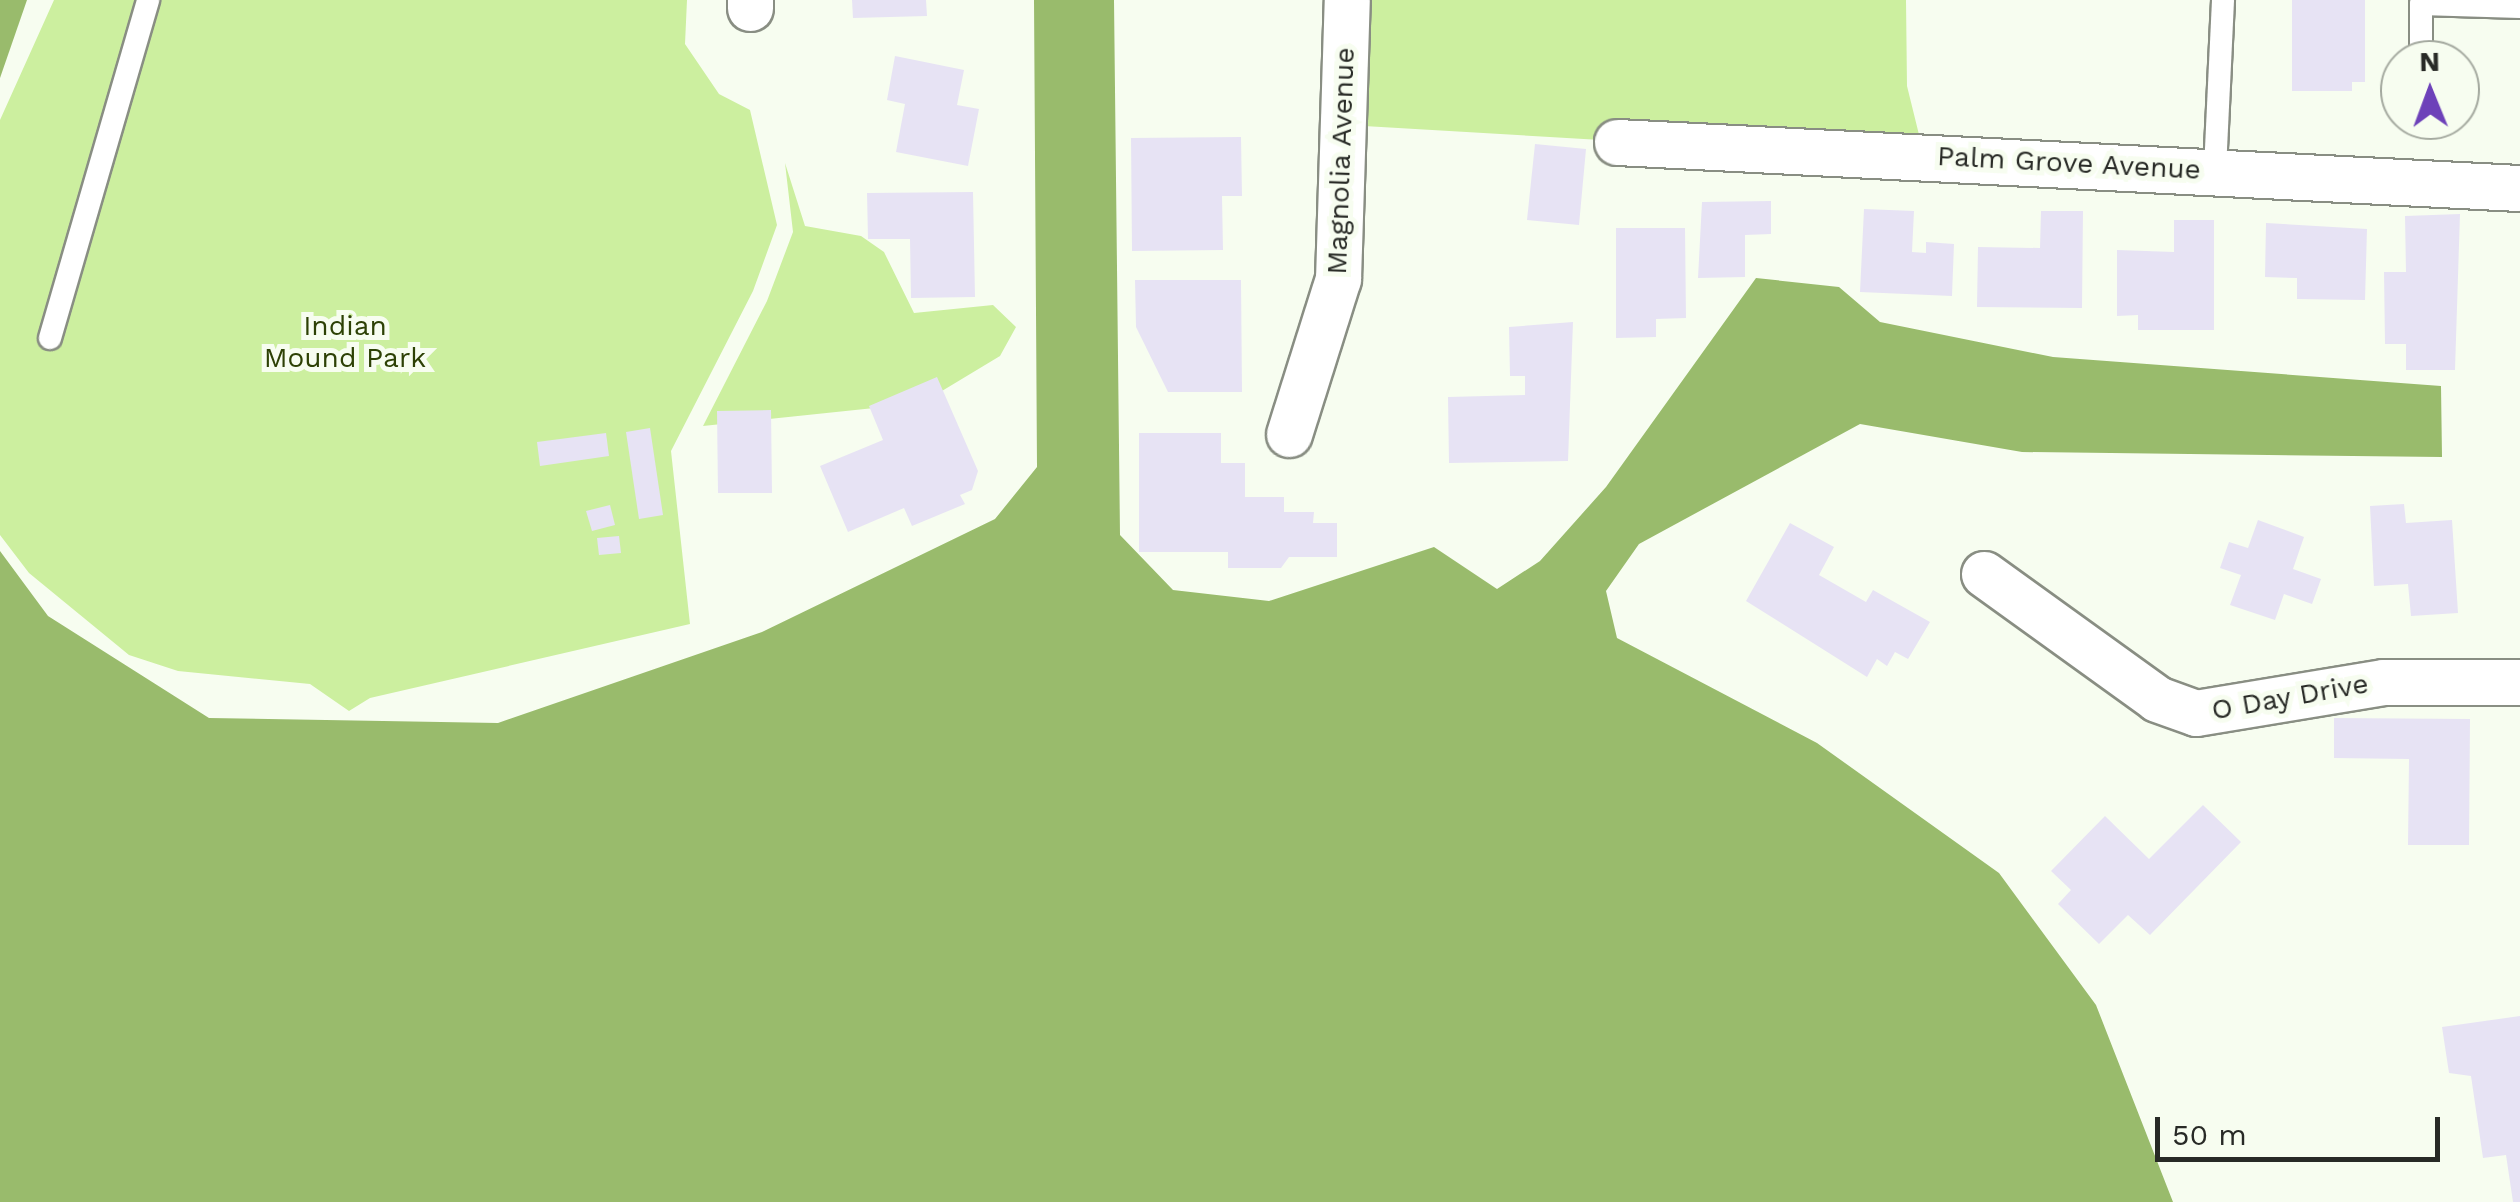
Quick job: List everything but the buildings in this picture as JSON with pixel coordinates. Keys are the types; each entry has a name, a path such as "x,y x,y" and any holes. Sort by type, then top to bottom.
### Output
{"street":[{"name":"Magnolia Avenue","path":"1289,434 1338,279 1347,0"},
{"name":"Palm Grove Avenue","path":"1617,142 2520,188"},
{"name":"O Day Drive","path":"1984,574 2157,699 2196,713 2383,682 2520,682"}],"lane":[{"path":"50,338 148,0"},
{"path":"2216,170 2223,0"},
{"path":"2421,40 2421,4 2520,7"}],"green space":[{"name":"Indian Mound Park","path":"54,0 687,0 685,44 719,94 750,110 777,225 753,291 671,451 690,624 370,698 349,711 310,684 178,671 129,655 29,573 0,535 0,120"},
{"path":"1367,0 1906,0 1907,86 1925,159 1364,126"},
{"path":"785,163 805,226 861,236 884,252 914,313 993,305 1016,327 1000,356 922,403 703,426 767,301 793,232"}],"shaded area":[{"path":"0,0 27,0 0,78"},
{"path":"1034,0 1114,0 1120,535 1173,590 1269,601 1434,547 1497,589 1540,561 1606,487 1756,278 1839,287 1880,322 2053,357 2441,386 2442,457 2022,452 1860,424 1639,544 1606,591 1617,638 1817,743 1999,873 2096,1005 2173,1202 0,1202 0,551 48,616 209,718 498,723 762,632 995,519 1037,467"}]}
